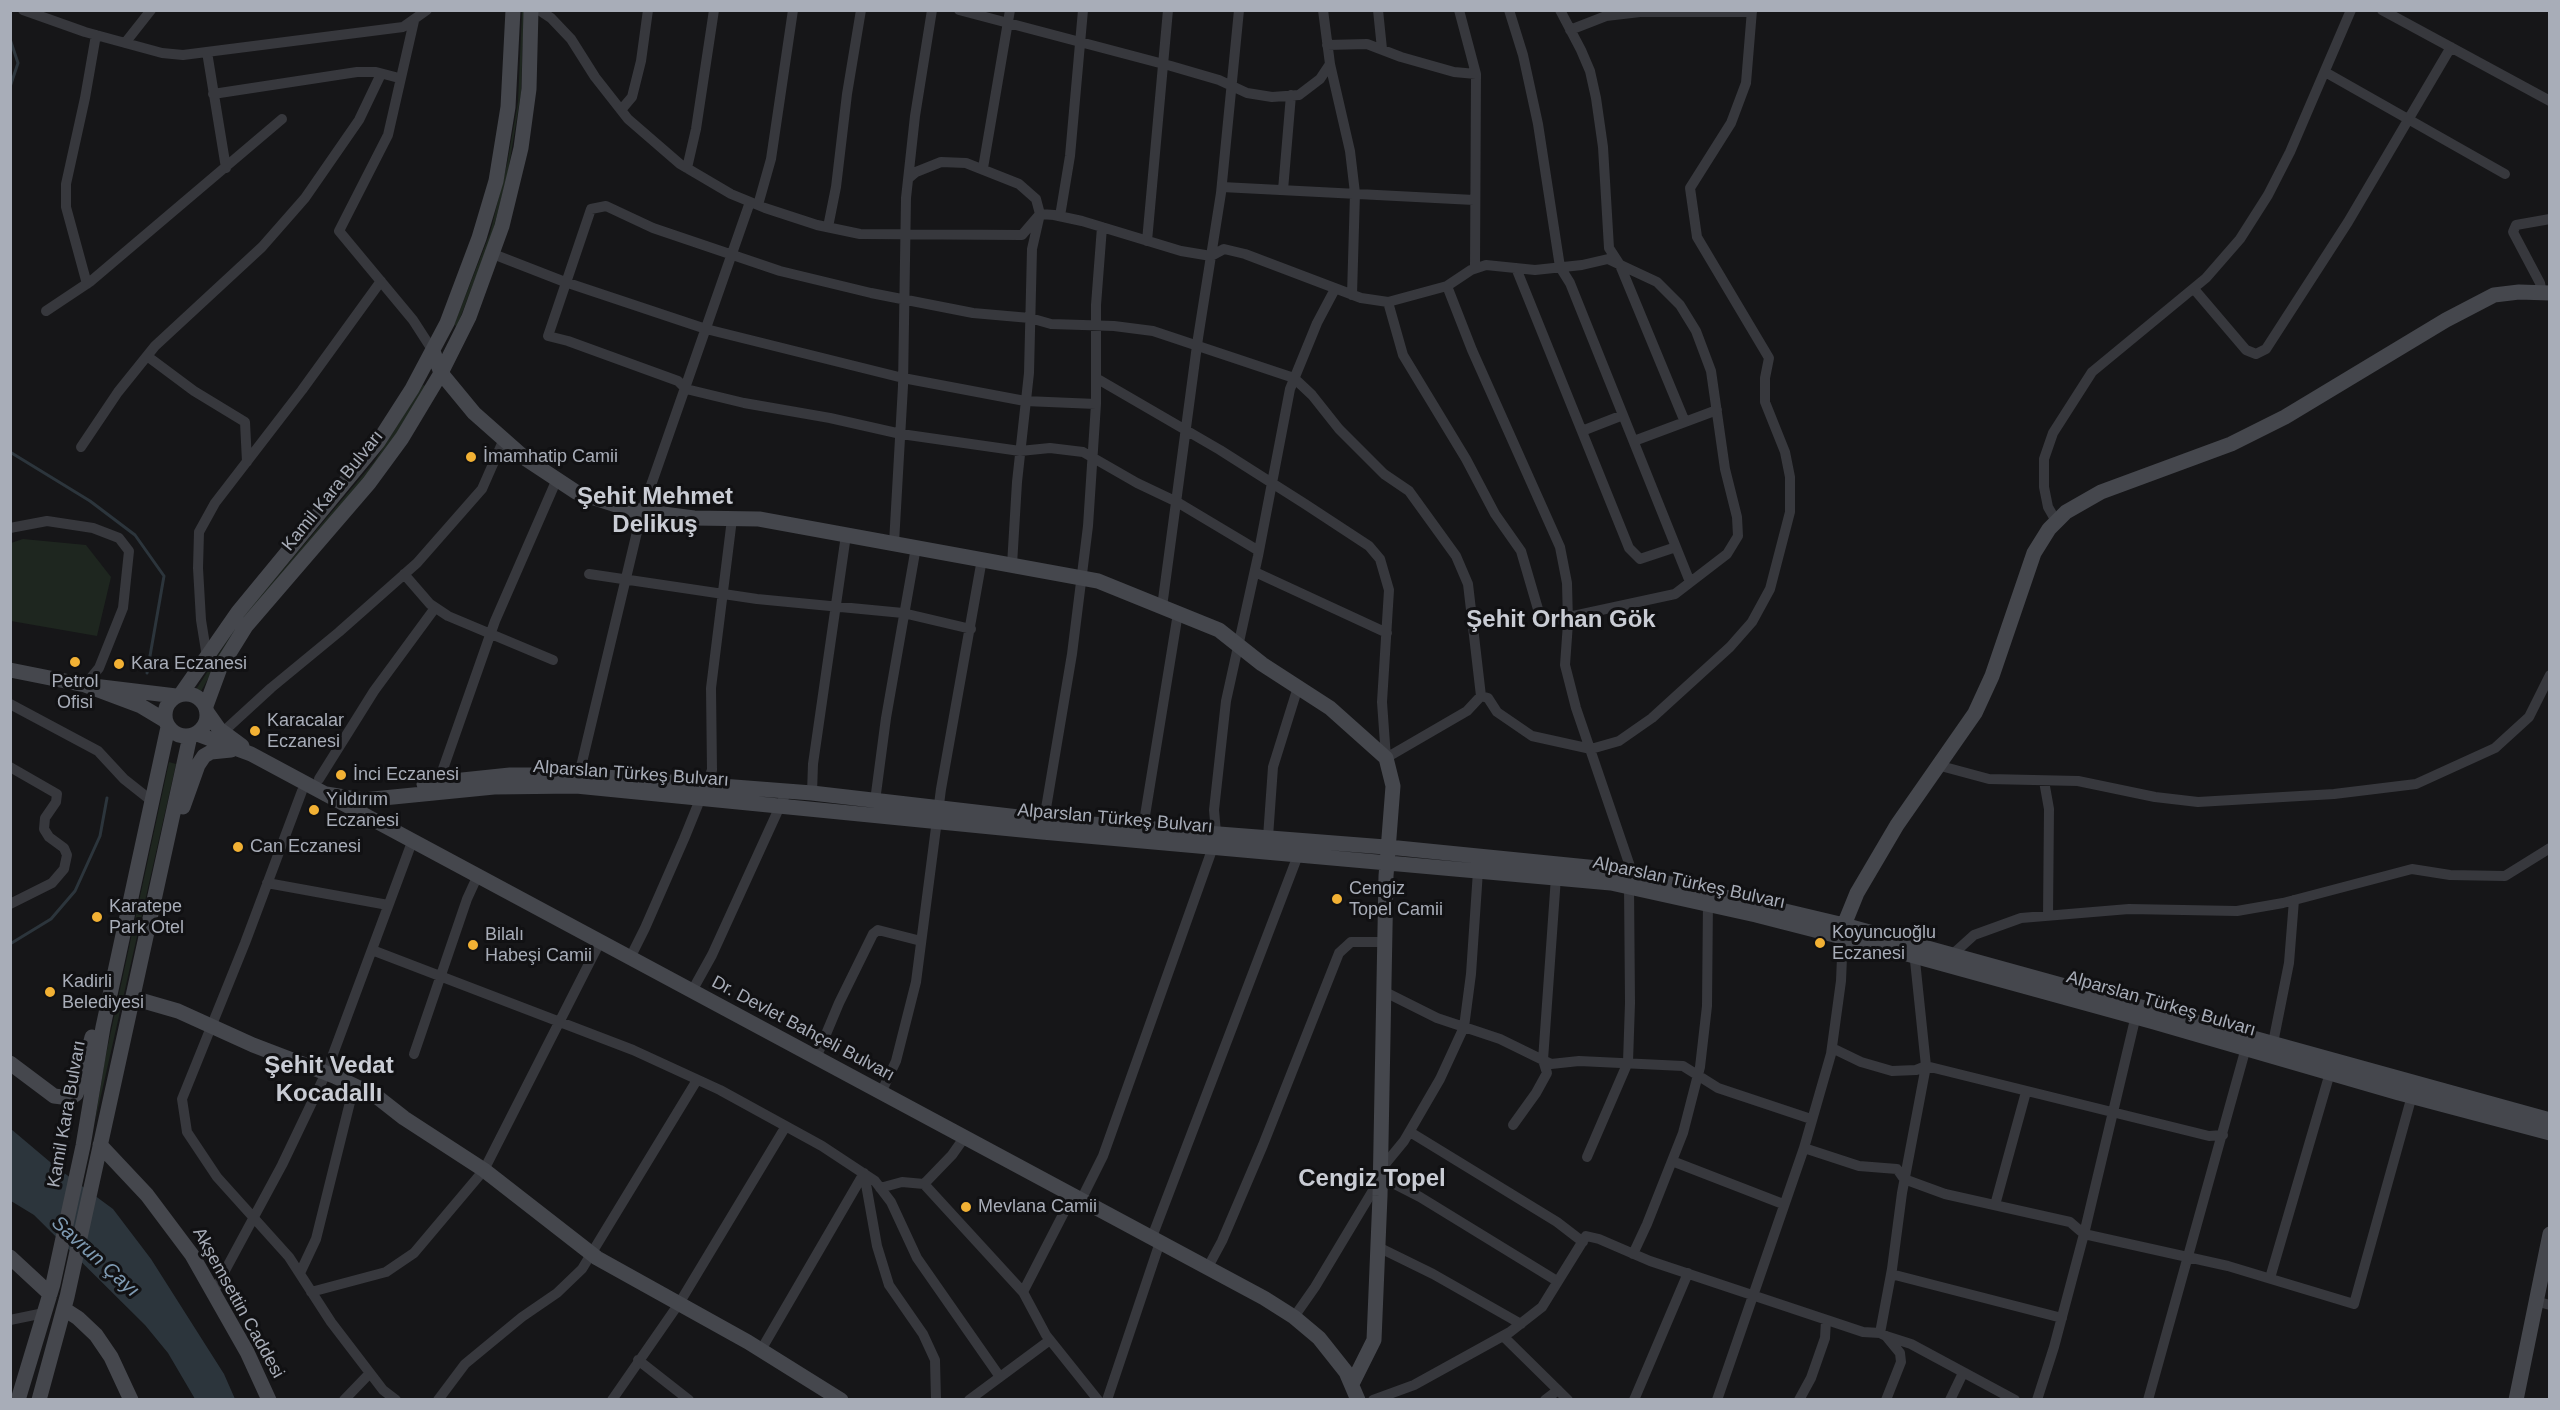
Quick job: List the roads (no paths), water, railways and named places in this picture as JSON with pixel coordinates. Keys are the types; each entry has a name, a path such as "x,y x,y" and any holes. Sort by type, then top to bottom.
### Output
{"main road":[{"name":"Kamil Kara Bulvarı","path":"178,695 252,594 365,460 400,409 433,351 456,302 496,181 508,107 513,10"},
{"name":"Kamil Kara Bulvarı","path":"206,709 220,668 236,641 268,600 369,483 402,438 441,373 469,317 493,254 510,193 523,131 530,68 531,10"},
{"path":"1843,931 1869,873 1897,825 1979,704 1992,676 2034,554 2056,520 2087,498 2231,444 2286,417 2446,320 2493,295 2519,292 2546,293"},
{"path":"433,351 441,373 474,412 526,459 576,492 642,511 694,518 759,519 1098,581 1219,630 1262,664 1330,708 1386,758 1393,786 1387,855 1384,942 1381,1173 1374,1340 1352,1384"},
{"path":"10,670 85,685 197,696 223,732 244,752"},
{"path":"85,685 141,706 167,724 176,734 193,735 206,724 206,709"},
{"path":"167,724 167,707 178,695"},
{"name":"Kamil Kara Bulvarı","path":"18,1400 52,1289 83,1146 103,1027 153,802 167,724"},
{"name":"Kamil Kara Bulvarı","path":"39,1400 65,1303 193,735"},
{"name":"Dr. Devlet Bahçeli Bulvarı","path":"193,735 244,752 326,794 411,842 478,875 1208,1267 1294,1317 1319,1338 1337,1358 1358,1400"},
{"path":"160,876 201,760 211,752 244,752"},
{"name":"Alparslan Türkeş Bulvarı","path":"326,794 437,787 510,775 703,791 1043,826 1387,855 1608,869 1631,880"},
{"name":"Alparslan Türkeş Bulvarı","path":"783,799 812,794 875,801 939,815"},
{"name":"Alparslan Türkeş Bulvarı","path":"1214,840 1268,837 1301,847"},
{"name":"Alparslan Türkeş Bulvarı","path":"1387,855 1478,871 1631,880 1708,898 1843,931 2137,1011 2414,1089 2550,1133"},
{"path":"10,1063 54,1096 70,1098 76,1094 109,966 115,953 121,948"},
{"name":"Alparslan Türkeş Bulvarı","path":"1914,950 1953,954 2137,1011"},
{"path":"133,998 178,1011 376,1096 404,1118 484,1170 591,1252 680,1302 841,1400"},
{"name":"Alparslan Türkeş Bulvarı","path":"2248,1042 2273,1043 2332,1066"},
{"name":"Alparslan Türkeş Bulvarı","path":"2414,1089 2550,1120"},
{"name":"Akşemsettin Caddesi","path":"99,1150 165,1216 192,1255 269,1400"},
{"path":"2516,1400 2542,1303 2550,1234"},
{"path":"10,1257 52,1289"},
{"path":"65,1303 96,1335 111,1357 131,1400"}],"street":[{"path":"23,10 96,35 162,53 183,55 403,27 427,10"},
{"path":"125,43 151,10"},
{"path":"538,10 551,18 571,39 595,76 628,119 687,168 731,194 828,227 860,234 1022,235 1040,214"},
{"path":"621,111 632,97 641,61 648,10"},
{"path":"687,168 696,129 714,10"},
{"path":"578,780 642,511 731,254 771,159 794,10"},
{"path":"828,227 836,187 847,94 861,10"},
{"path":"894,543 901,434 909,178 915,116 932,10"},
{"path":"959,10 1163,64 1247,93 1272,97 1299,95 1320,79 1330,64"},
{"path":"983,168 1010,10"},
{"path":"1060,216 1070,156 1083,10"},
{"path":"1147,241 1168,10"},
{"path":"1162,607 1197,347 1222,187 1239,10"},
{"path":"1323,10 1330,64 1350,151 1355,193 1352,295"},
{"path":"1378,10 1382,50"},
{"path":"1459,10 1476,74 1475,268"},
{"path":"1509,10 1523,55 1538,124 1560,267 1570,283 1690,582"},
{"path":"1560,10 1590,71 1596,98 1603,147 1609,248 1620,265 1685,422"},
{"path":"2056,520 2048,507 2044,487 2044,459 2053,433 2092,372 2194,289 2229,253 2268,195 2290,152 2351,10"},
{"path":"2382,10 2550,100"},
{"path":"1481,696 1488,698 1497,712 1532,736 1591,749 1619,741 1652,718 1730,647 1752,622 1770,589 1790,512 1790,477 1785,452 1766,402 1765,378 1769,358 1697,237 1690,188 1731,123 1746,83 1752,11 1640,12 1606,16 1570,30"},
{"path":"414,21 399,78 398,94 388,135 339,231 412,320 433,351"},
{"path":"87,284 66,207 66,184 86,98 96,35"},
{"path":"1327,45 1367,44 1454,72 1476,74"},
{"path":"2194,289 2246,350 2252,354 2263,351 2348,222 2451,47"},
{"path":"207,52 226,168"},
{"path":"213,94 357,72 399,78"},
{"path":"2325,72 2505,174"},
{"path":"81,447 118,392 147,356 262,247 305,198 359,120 381,74"},
{"path":"1283,190 1291,95"},
{"path":"46,311 87,284 282,119"},
{"path":"909,178 916,172 941,162 966,163 1019,184 1036,199 1040,214 1032,249 1029,373 1020,451 1012,565"},
{"path":"1222,187 1474,200"},
{"path":"1096,378 1187,431 1369,546 1380,559 1389,590 1382,702 1386,758 1467,711 1481,696 1468,584 1456,556 1409,491 1384,474 1339,429 1312,395 1294,378 1153,331 1096,325 1051,324 1030,318 973,313 780,271 653,228 606,206 591,209 548,336 568,341 678,381 686,389 744,403 901,434 1020,451 1050,448 1083,452 1177,502 1259,551"},
{"path":"1040,214 1060,216 1102,227 1181,251 1211,256 1224,249 1245,254 1352,295 1388,302 1447,286 1475,268 1486,265 1535,270 1608,260 1657,282 1680,305 1696,331 1711,371 1718,432 1737,517 1738,536 1727,554 1675,594 1550,621 1540,616 1521,551 1495,514 1466,459 1403,355 1388,302"},
{"path":"2546,293 2513,232 2516,225 2550,219"},
{"path":"1043,826 1082,578 1096,404 1096,325 1102,227"},
{"path":"493,254 565,282 706,329 903,378 1025,400 1096,404"},
{"path":"1516,268 1629,548 1640,560 1676,546"},
{"path":"207,657 201,620 198,568 199,532 215,503 381,281"},
{"path":"1447,286 1472,350 1560,547 1568,583 1565,665 1576,708 1631,880 1628,1062 1587,1157"},
{"path":"1023,1292 1103,1156 1214,840 1214,810 1226,701 1255,572 1290,389 1317,323 1335,289"},
{"path":"147,356 194,391 245,422 247,462"},
{"path":"1634,441 1717,410"},
{"path":"1582,431 1623,415"},
{"path":"223,732 404,574 482,489 504,440"},
{"path":"437,787 490,635 557,479"},
{"path":"630,958 712,770 711,688 732,519"},
{"path":"10,528 47,521 93,528 120,538 129,551 123,608 99,669 85,685"},
{"path":"812,794 813,764 846,535"},
{"path":"875,801 903,613 916,547"},
{"path":"881,1093 896,1061 916,982 939,815 982,559"},
{"path":"1255,572 1387,633"},
{"path":"404,574 435,608 447,616 553,660"},
{"path":"589,574 757,599 903,613 971,629"},
{"path":"319,779 374,691 435,608"},
{"path":"1142,834 1178,613"},
{"path":"1937,765 1989,779 2078,781 2155,797 2198,802 2334,794 2416,784 2495,748 2529,717 2550,675"},
{"path":"1268,837 1273,767 1298,687"},
{"path":"10,704 98,751 124,779 153,802"},
{"path":"10,767 57,794 56,802 45,818 44,829 49,837 64,848 67,855 64,869 52,883 10,904"},
{"path":"2044,781 2049,820 2048,916"},
{"path":"302,791 182,1099 187,1132 217,1177 290,1257 331,1322 383,1390 396,1400"},
{"path":"692,991 712,955 783,799"},
{"path":"213,1291 255,1216 326,1073 411,842"},
{"path":"1107,1400 1156,1239 1301,847"},
{"path":"1953,954 1974,935 2021,918 2129,909 2237,911 2294,900 2412,869 2450,875 2505,876 2550,848"},
{"path":"1294,1317 1315,1287 1381,1173 1410,1132 1440,1079 1464,1027 1471,974 1478,871"},
{"path":"414,1054 467,899 478,875"},
{"path":"1513,1125 1547,1073 1543,1060 1556,877"},
{"path":"267,883 388,905"},
{"path":"1633,1254 1683,1133 1698,1075 1707,1006 1708,898"},
{"path":"2273,1043 2289,963 2294,900"},
{"path":"816,1058 839,1003 873,934 878,930 921,941"},
{"path":"1717,1400 1804,1148 1832,1048 1841,981 1843,931"},
{"path":"311,1292 386,1272 414,1253 484,1170 600,942"},
{"path":"1208,1267 1222,1241 1271,1125 1339,953 1351,942 1384,942"},
{"path":"372,950 633,1050 786,1126 864,1173 875,1181 891,1202 917,1258 1000,1377"},
{"path":"1886,1400 1901,1362 1900,1353 1883,1334 1904,1179 1926,1066 1914,950"},
{"path":"1383,991 1437,1018 1500,1040 1551,1064 1579,1061 1683,1066 1718,1088 1811,1119"},
{"path":"2037,1400 2062,1318 2084,1233 2137,1011"},
{"path":"2148,1400 2248,1042"},
{"path":"1832,1048 1861,1062 1892,1071 1916,1070 1926,1066 2209,1137 2223,1134"},
{"path":"2270,1278 2332,1066"},
{"path":"438,1400 465,1364 557,1293 582,1269 697,1080"},
{"path":"300,1273 315,1239 354,1086"},
{"path":"1804,1148 1859,1166 1897,1169 1904,1179 1945,1194 2070,1222 2084,1233 2270,1278 2354,1304 2414,1089"},
{"path":"1995,1205 2026,1092"},
{"path":"612,1400 680,1302 786,1126"},
{"path":"1410,1132 1557,1222 1583,1242"},
{"path":"924,1184 952,1155 964,1138"},
{"path":"1672,1161 1783,1204"},
{"path":"761,1350 864,1173"},
{"path":"864,1173 877,1246 889,1285 923,1334 935,1360 936,1400"},
{"path":"1381,1173 1557,1281"},
{"path":"880,1188 902,1182 924,1184"},
{"path":"924,1184 1023,1292 1050,1340 1098,1400"},
{"path":"1373,1400 1414,1384 1521,1324 1542,1307 1587,1236 1826,1320 1863,1332 1883,1334 1911,1344 2015,1400"},
{"path":"1378,1247 1433,1274 1521,1324"},
{"path":"1634,1400 1688,1273"},
{"path":"1891,1274 2062,1318"},
{"path":"10,1320 44,1313"},
{"path":"1799,1400 1811,1378 1825,1338 1826,1320"},
{"path":"1503,1336 1568,1400"},
{"path":"969,1400 1050,1340"},
{"path":"638,1360 689,1400"},
{"path":"344,1400 370,1373"},
{"path":"1950,1400 1963,1373"},
{"path":"1545,1400 1558,1390"}],"water":[{"name":"Savrun Çayı","path":"11,1129 56,1167 113,1209 151,1259 224,1374 235,1399 195,1399 168,1353 145,1325 34,1215 11,1201"}],"waterway":[{"path":"10,39 18,63 10,87"},
{"path":"10,452 90,501 135,535 164,576 147,673"},
{"path":"10,944 51,919 75,891 100,836 107,798"}],"place":[{"name":"İmamhatip Camii","path":"471,457"},
{"name":"Petrol Ofisi","path":"75,662"},
{"name":"Kara Eczanesi","path":"119,664"},
{"name":"Karacalar Eczanesi","path":"255,731"},
{"name":"İnci Eczanesi","path":"341,775"},
{"name":"Yıldırım Eczanesi","path":"314,810"},
{"name":"Can Eczanesi","path":"238,847"},
{"name":"Cengiz Topel Camii","path":"1337,899"},
{"name":"Karatepe Park Otel","path":"97,917"},
{"name":"Koyuncuoğlu Eczanesi","path":"1820,943"},
{"name":"Bilalı Habeşi Camii","path":"473,945"},
{"name":"Kadirli Belediyesi","path":"50,992"},
{"name":"Mevlana Camii","path":"966,1207"}],"district":[{"name":"Şehit Mehmet Delikuş","path":"655,511"},
{"name":"Şehit Orhan Gök","path":"1561,620"},
{"name":"Şehit Vedat Kocadallı","path":"329,1080"},
{"name":"Cengiz Topel","path":"1372,1179"}]}
